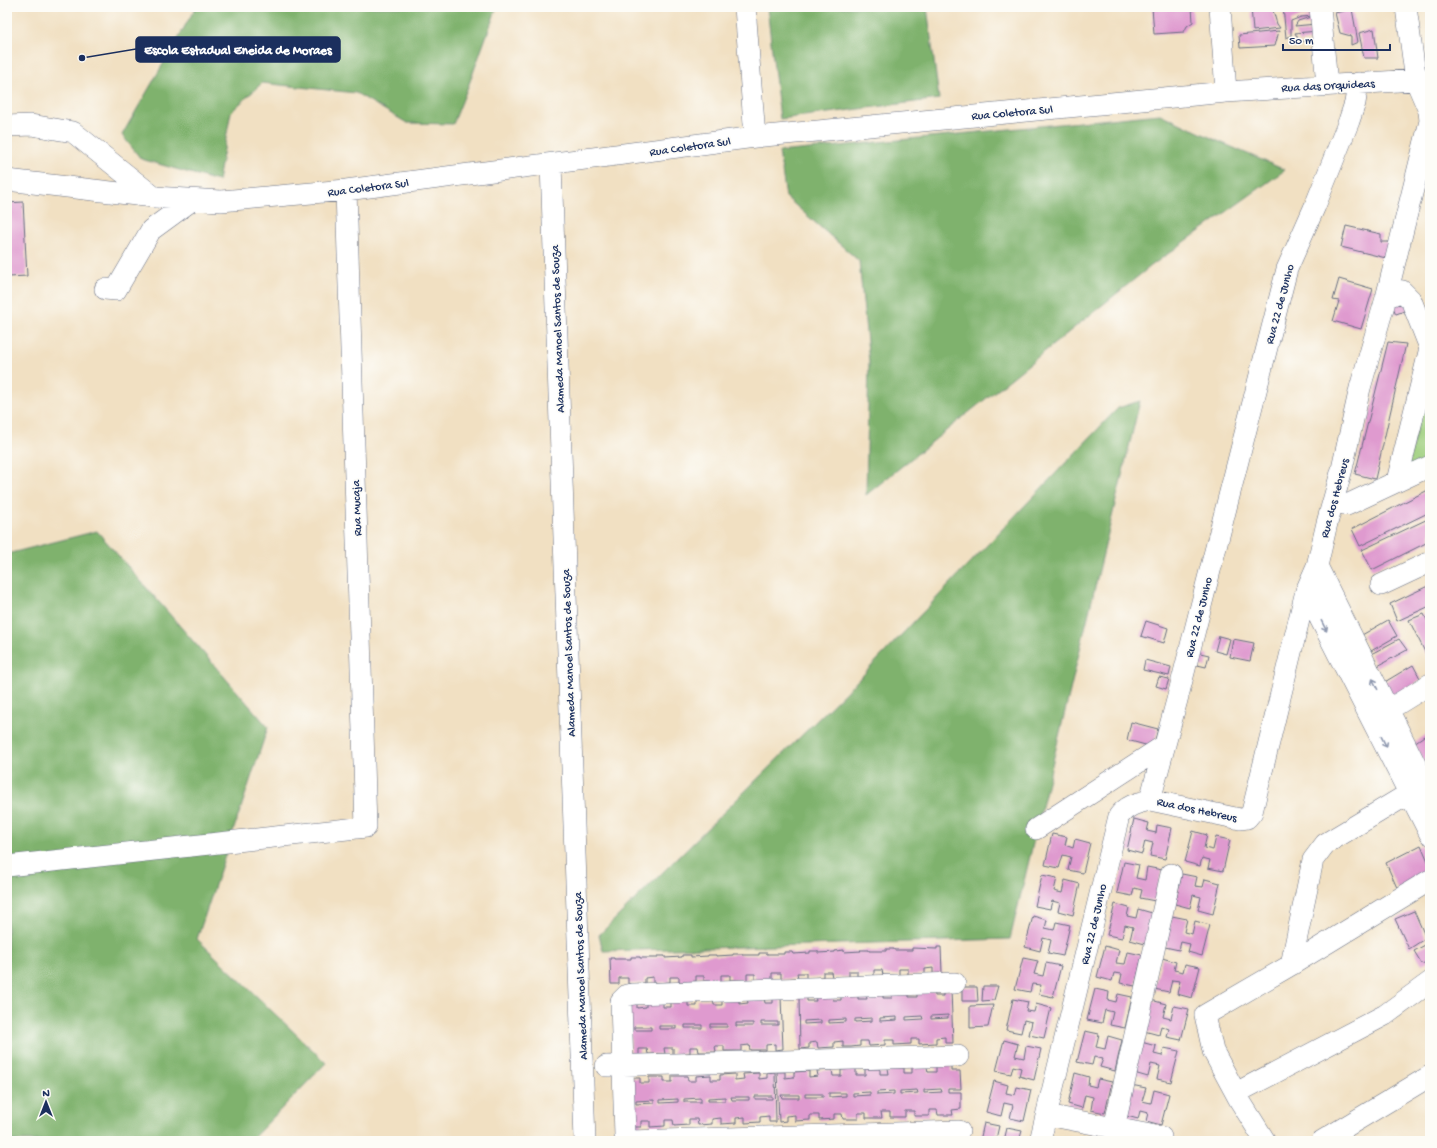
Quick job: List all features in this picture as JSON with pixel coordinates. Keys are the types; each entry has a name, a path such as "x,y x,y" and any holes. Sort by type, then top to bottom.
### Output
{"street":[{"path":"745,7 755,137"},
{"path":"1220,7 1226,92"},
{"path":"1320,7 1327,84"},
{"name":"Rua dos Hebreus","path":"1150,800 1240,819 1247,818 1252,812 1306,591 1316,566 1342,469 1360,388 1386,298 1430,121 1423,80 1406,7"},
{"name":"Rua das Orquideas","path":"1226,92 1327,84 1423,80"},
{"name":"Rua 22 de Junho","path":"1040,1141 1119,816 1124,810 1135,803 1150,800 1287,269 1315,206 1346,128 1355,103 1358,83"},
{"name":"Rua Coletora Sul","path":"7,180 154,197 221,202 346,190 755,137 1226,92"},
{"path":"7,126 31,125 72,132 154,197"},
{"name":"Alameda Manoel Santos de Souza","path":"551,164 585,1141"},
{"name":"Rua Mucaja","path":"7,866 366,827 346,190"},
{"path":"105,289 116,290 151,230 192,200"},
{"path":"1386,298 1402,291 1411,300 1430,348 1397,481"},
{"path":"1346,505 1430,466"},
{"path":"1381,586 1430,562"},
{"path":"1316,566 1388,710 1424,787 1430,834"},
{"path":"1306,591 1424,787"},
{"path":"1388,710 1430,684"},
{"path":"1036,829 1165,745"},
{"path":"1291,965 1313,860 1325,844 1424,787"},
{"path":"1114,1128 1172,874"},
{"path":"1265,1141 1213,1051 1204,1015 1291,965 1430,880"},
{"path":"1236,1093 1385,1015 1430,982"},
{"path":"955,983 627,995 621,1001 615,1066 625,1136 630,1140 959,1131"},
{"path":"615,1066 958,1056"},
{"path":"1322,1141 1430,1076"},
{"path":"1047,1115 1161,1137"}],"green space":[{"path":"196,7 497,7 453,124 407,123 356,93 262,83 231,112 218,181 141,159 122,135"},
{"path":"767,7 927,7 939,99 780,119"},
{"path":"1160,114 1285,170 1151,266 866,495 869,362 859,261 786,197 779,152"},
{"path":"1430,375 1430,460 1406,472"},
{"path":"1140,401 1010,939 603,951 599,935 864,674 1118,408"},
{"path":"97,531 268,727 197,939 326,1063 250,1141 7,1141 7,554"}],"building":[{"path":"1152,7 1192,7 1193,22 1187,26 1184,32 1154,34"},
{"path":"1251,7 1272,7 1277,24 1280,28 1253,31"},
{"path":"1283,7 1312,7 1316,24 1295,26 1298,21 1314,16 1301,17 1291,21 1291,36 1286,38"},
{"path":"1352,9 1358,42 1351,45 1351,36 1340,33 1335,13"},
{"path":"1374,29 1378,58 1364,58 1359,33"},
{"path":"1279,31 1275,46 1240,48 1239,35"},
{"path":"1318,31 1317,39 1300,42 1295,33"},
{"path":"23,202 27,276 9,277 7,203"},
{"path":"1346,226 1381,234 1381,242 1390,242 1386,258 1341,247"},
{"path":"1339,279 1373,289 1361,329 1333,321 1339,301 1333,300"},
{"path":"1403,299 1410,309 1396,314 1392,305"},
{"path":"1388,342 1406,344 1375,479 1355,474"},
{"path":"1430,489 1430,512 1360,546 1352,529"},
{"path":"1430,518 1430,541 1372,570 1362,550"},
{"path":"1430,585 1430,606 1397,621 1390,604"},
{"path":"1424,614 1430,626 1430,662 1409,620"},
{"path":"1388,620 1397,636 1371,651 1362,635"},
{"path":"1146,621 1168,628 1164,643 1141,636"},
{"path":"1219,636 1230,639 1226,654 1215,651"},
{"path":"1233,639 1254,643 1250,661 1230,657"},
{"path":"1399,639 1407,650 1376,667 1371,654"},
{"path":"1196,652 1209,655 1206,667 1193,664"},
{"path":"1145,660 1171,667 1169,676 1143,670"},
{"path":"1413,665 1421,680 1391,699 1383,683"},
{"path":"1159,677 1169,679 1166,689 1156,686"},
{"path":"1131,722 1158,729 1153,747 1127,740"},
{"path":"1430,732 1430,772 1414,743"},
{"path":"1134,819 1149,823 1147,831 1156,833 1157,825 1172,828 1165,859 1150,856 1153,843 1145,841 1142,854 1127,850"},
{"path":"1193,831 1207,835 1204,848 1213,850 1216,837 1230,840 1223,871 1208,868 1210,860 1202,858 1200,866 1185,862"},
{"path":"1052,834 1067,837 1065,845 1073,848 1075,839 1090,843 1083,873 1068,870 1071,857 1063,855 1059,868 1045,865"},
{"path":"1421,845 1430,866 1430,873 1398,890 1386,863"},
{"path":"1124,862 1139,865 1136,878 1145,880 1147,867 1162,870 1155,901 1140,898 1142,890 1134,888 1132,896 1117,893"},
{"path":"1182,874 1197,877 1195,886 1203,887 1205,879 1220,883 1213,914 1198,910 1201,897 1193,895 1190,908 1175,904"},
{"path":"1042,875 1057,878 1054,891 1062,893 1065,880 1080,884 1073,915 1058,911 1060,903 1052,901 1050,909 1035,906"},
{"path":"1115,904 1129,908 1127,916 1136,918 1138,909 1152,913 1145,944 1130,940 1133,927 1125,925 1122,938 1107,935"},
{"path":"1414,911 1426,938 1409,949 1395,919"},
{"path":"1033,916 1047,920 1045,928 1054,930 1056,922 1070,925 1063,956 1048,953 1051,940 1043,938 1040,951 1025,947"},
{"path":"1172,916 1187,919 1184,932 1192,934 1195,921 1210,925 1202,956 1188,952 1190,944 1181,942 1179,950 1165,947"},
{"path":"1427,944 1430,950 1430,960 1422,964 1414,951"},
{"path":"1105,946 1119,950 1116,963 1125,964 1128,952 1142,955 1135,986 1120,983 1122,974 1114,973 1112,981 1097,977"},
{"path":"937,947 941,947 942,973 933,974 933,968 925,969 925,974 908,975 908,969 899,969 899,975 883,975 882,970 874,970 874,976 857,976 857,971 849,971 849,977 832,977 831,972 823,972 823,977 806,978 806,973 797,973 798,978 781,979 781,973 772,973 772,979 755,980 755,974 747,974 747,980 730,980 730,975 721,975 721,981 704,981 704,976 696,976 696,981 679,982 679,977 670,977 670,982 653,983 653,977 645,978 645,983 628,984 628,978 619,978 619,984 611,984 610,958 631,959 631,957 657,958 657,956 665,956 665,958 682,957 682,955 691,955 691,957 733,954 759,955 759,953 784,954 784,952 792,952 793,954 810,953 810,951 818,951 818,953 844,950 844,952 861,951 860,950 886,951 886,949 937,949"},
{"path":"1023,958 1038,961 1034,974 1043,976 1046,963 1061,966 1053,997 1039,994 1041,985 1032,984 1030,992 1015,989"},
{"path":"1162,958 1176,962 1174,970 1183,972 1185,964 1200,967 1192,998 1177,994 1180,981 1172,980 1169,992 1154,989"},
{"path":"983,986 998,986 994,1000 982,1001"},
{"path":"962,987 977,987 978,1001 962,1001"},
{"path":"1095,989 1109,992 1108,1000 1116,1002 1118,994 1132,997 1125,1028 1110,1025 1113,1012 1105,1010 1102,1023 1087,1020"},
{"path":"943,990 951,990 953,1043 945,1043 945,1037 936,1038 936,1043 919,1044 919,1039 911,1039 911,1044 894,1045 894,1040 885,1040 885,1045 869,1046 868,1041 860,1041 860,1046 843,1047 843,1041 834,1042 834,1047 818,1048 817,1042 809,1043 809,1048 800,1049 799,996 807,996 807,1001 816,1001 815,995 832,995 833,1000 841,1000 841,994 858,994 858,999 867,999 866,994 883,993 883,998 892,998 892,993 909,992 909,997 917,997 917,992 934,991 935,996 943,996","holes":["948,1015 948,1018 931,1019 931,1016","922,1016 923,1019 906,1020 906,1017","897,1017 897,1020 880,1021 880,1018","872,1018 872,1021 855,1022 855,1019","846,1019 846,1022 829,1023 829,1020","821,1020 821,1023 804,1024 804,1021"]},
{"path":"773,997 781,997 783,1049 775,1050 775,1044 766,1045 766,1050 750,1050 749,1045 741,1046 741,1051 724,1051 724,1046 715,1046 716,1052 699,1052 698,1047 690,1047 690,1053 673,1054 673,1048 664,1048 665,1054 648,1054 647,1049 639,1049 639,1055 631,1055 629,1003 637,1002 637,1008 646,1007 646,1002 663,1001 663,1007 671,1007 671,1001 688,1000 688,1006 697,1006 697,1000 713,999 714,1005 722,1005 722,999 739,998 739,1004 748,1003 747,998 764,998 765,1003 773,1003","holes":["761,1022 778,1022 778,1025 761,1025","736,1023 753,1023 753,1026 736,1026","710,1024 727,1024 727,1027 710,1027","685,1025 702,1025 702,1028 685,1028","659,1026 676,1026 676,1029 659,1029","634,1027 651,1027 651,1030 634,1030"]},
{"path":"1013,999 1028,1002 1026,1011 1034,1012 1036,1004 1051,1008 1044,1038 1029,1035 1032,1022 1024,1020 1021,1033 1006,1030"},
{"path":"1151,1000 1166,1004 1163,1017 1171,1019 1174,1006 1189,1009 1181,1040 1167,1037 1169,1029 1161,1026 1159,1035 1144,1031"},
{"path":"993,1005 988,1027 970,1028 970,1006"},
{"path":"1085,1031 1099,1034 1096,1047 1105,1049 1108,1036 1122,1040 1115,1071 1100,1067 1103,1059 1094,1057 1092,1065 1077,1062"},
{"path":"1004,1040 1018,1044 1015,1056 1024,1058 1026,1046 1041,1049 1034,1080 1019,1076 1021,1068 1013,1066 1011,1074 996,1071"},
{"path":"1141,1042 1156,1046 1154,1054 1162,1056 1164,1048 1179,1051 1171,1082 1157,1079 1160,1066 1151,1064 1148,1077 1134,1073"},
{"path":"936,1066 951,1066 951,1071 960,1071 961,1089 948,1089 948,1092 961,1092 961,1109 952,1110 953,1115 938,1115 937,1110 929,1110 929,1116 914,1116 914,1111 905,1111 905,1117 890,1117 890,1112 881,1112 882,1118 866,1118 866,1113 858,1113 858,1119 843,1119 842,1114 834,1114 834,1119 819,1120 819,1115 810,1115 810,1120 795,1121 795,1115 786,1116 786,1121 779,1122 777,1072 785,1072 785,1078 794,1077 794,1072 809,1071 809,1077 818,1076 817,1071 832,1070 833,1076 841,1076 841,1070 856,1069 856,1075 865,1075 865,1069 880,1069 880,1074 889,1074 888,1068 904,1068 904,1073 912,1073 912,1067 927,1067 928,1072 936,1072","holes":["941,1089 942,1092 924,1093 924,1090","917,1090 918,1093 900,1094 900,1091","894,1091 894,1094 877,1095 877,1092","870,1092 870,1095 853,1096 853,1093","829,1093 846,1093 846,1096 829,1097","805,1094 823,1094 823,1097 805,1097","781,1095 799,1095 799,1098 782,1098"]},
{"path":"775,1072 776,1122 769,1122 769,1116 760,1117 760,1122 745,1123 745,1117 736,1118 736,1123 721,1124 721,1118 712,1119 712,1124 698,1125 697,1119 689,1119 689,1125 674,1126 673,1120 665,1120 665,1126 650,1127 650,1121 641,1121 641,1127 634,1127 632,1078 640,1078 640,1083 649,1083 649,1077 664,1077 664,1082 672,1082 672,1076 687,1076 688,1081 696,1081 696,1076 711,1075 711,1080 720,1080 720,1075 735,1074 735,1080 744,1079 743,1074 759,1073 759,1079 767,1078 767,1073","holes":["755,1096 772,1096 772,1099 755,1099","725,1097 725,1101 708,1101 708,1098","731,1097 749,1097 749,1100 732,1100","701,1098 701,1102 684,1102 684,1099","678,1099 678,1102 660,1103 660,1100","654,1100 654,1103 636,1104 636,1101"]},
{"path":"1075,1073 1089,1077 1088,1085 1096,1087 1098,1079 1112,1082 1105,1113 1091,1110 1093,1097 1085,1095 1082,1108 1068,1104"},
{"path":"994,1081 1008,1085 1006,1093 1015,1095 1017,1087 1031,1090 1024,1121 1010,1118 1013,1105 1004,1103 1001,1116 986,1112"},
{"path":"1131,1085 1146,1088 1142,1101 1151,1103 1154,1090 1169,1094 1161,1125 1146,1121 1148,1113 1140,1111 1138,1119 1123,1115"},
{"path":"984,1123 999,1126 996,1139 1002,1141 980,1141"},
{"path":"1007,1128 1022,1131 1019,1141 1004,1141"}],"place":[{"name":"Escola Estadual Eneida de Moraes","path":"82,58"}]}
